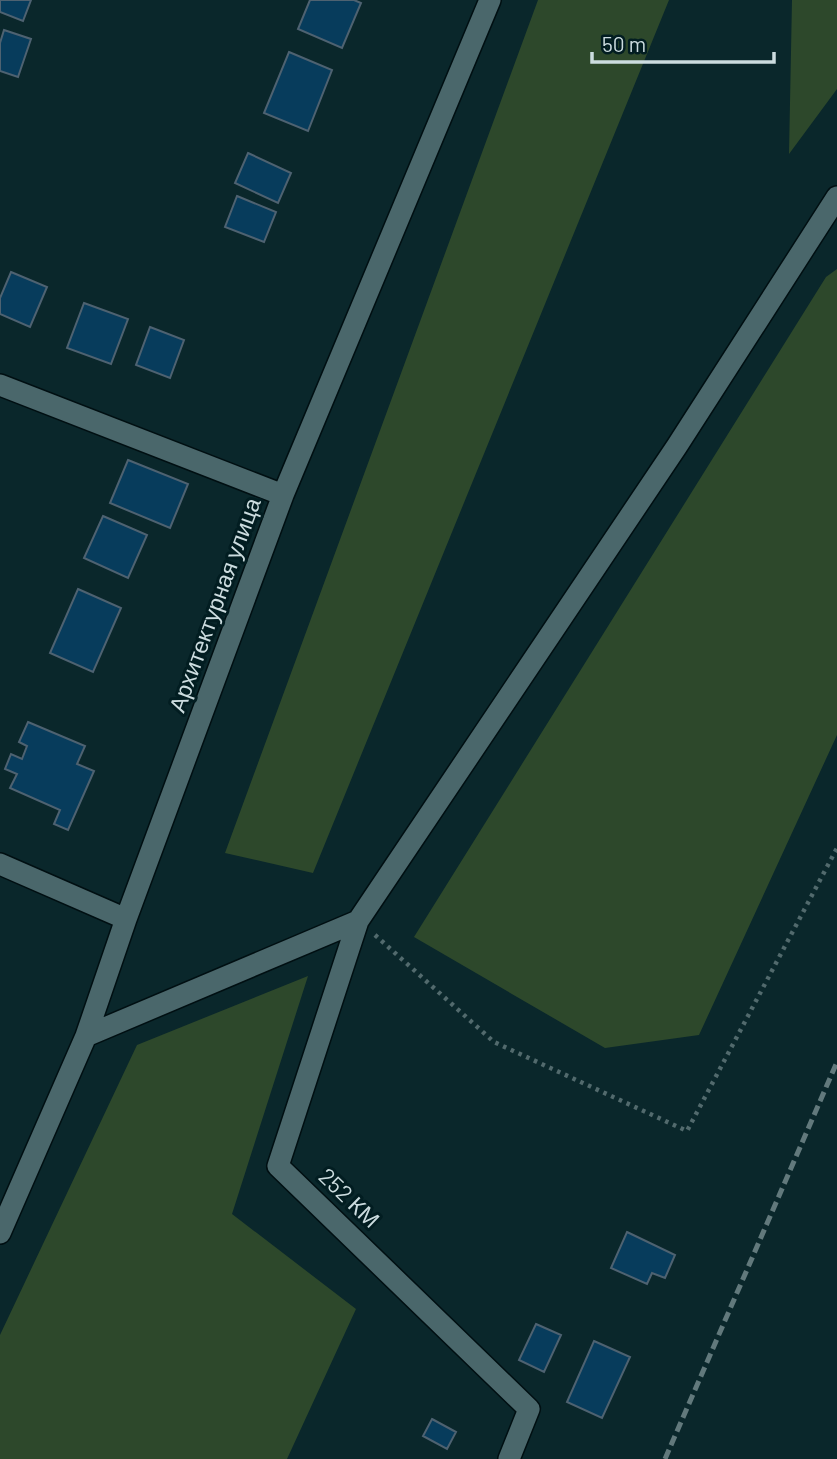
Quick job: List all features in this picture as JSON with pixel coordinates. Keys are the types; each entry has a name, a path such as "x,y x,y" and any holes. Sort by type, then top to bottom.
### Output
{"street":[{"name":"Архитектурная улица","path":"0,1233 86,1036 126,919 283,495 490,0"},
{"path":"86,1036 358,921 677,446 837,197"},
{"path":"0,385 283,495"},
{"path":"0,864 126,919"},
{"name":"252 КМ","path":"358,921 278,1166 529,1409 509,1459"}],"path":[{"path":"358,921 494,1042 687,1131 837,848"}],"green space":[{"path":"538,0 669,0 313,873 225,853"},
{"path":"792,0 837,0 837,89 789,154"},
{"path":"837,269 837,735 699,1035 605,1048 414,937 826,277"},
{"path":"308,976 232,1214 356,1309 287,1459 0,1459 0,1335 137,1045"}],"building":[{"path":"0,0 31,0 23,21 0,12"},
{"path":"310,0 354,0 361,3 342,48 298,29"},
{"path":"4,30 31,39 18,77 0,71 0,43"},
{"path":"289,52 332,70 308,131 264,113"},
{"path":"248,153 291,173 278,203 235,183"},
{"path":"237,196 276,212 264,242 225,227"},
{"path":"11,272 47,287 30,327 0,314 0,298"},
{"path":"84,303 128,319 111,364 67,348"},
{"path":"150,327 184,340 170,378 136,365"},
{"path":"128,460 188,484 170,528 110,503"},
{"path":"103,516 147,535 128,578 84,558"},
{"path":"78,589 121,608 93,672 50,653"},
{"path":"28,722 85,746 77,764 94,771 68,830 54,824 60,810 10,788 17,774 5,769 11,754 22,759 27,746 19,742"},
{"path":"627,1232 675,1255 665,1278 652,1273 647,1284 611,1268"},
{"path":"536,1324 561,1335 544,1372 519,1360"},
{"path":"594,1341 630,1357 602,1418 567,1402"},
{"path":"432,1419 456,1432 447,1449 423,1436"}],"railway":[{"path":"665,1459 837,1062"}]}
